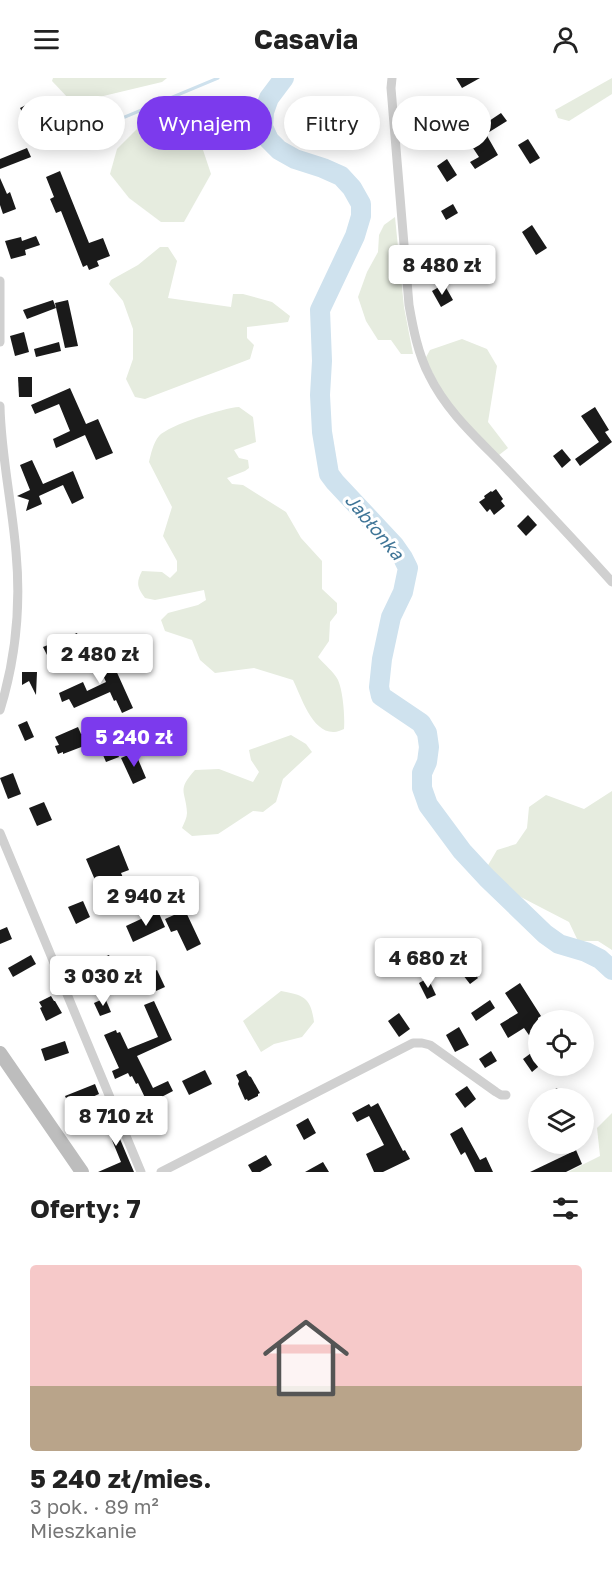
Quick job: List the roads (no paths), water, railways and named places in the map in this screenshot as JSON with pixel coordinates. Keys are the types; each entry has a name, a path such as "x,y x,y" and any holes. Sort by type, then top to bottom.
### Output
{"main road":[{"path":"0,1053 82,1172"}],"street":[{"path":"392,78 409,304 413,328 427,371 462,424 612,582"},
{"path":"0,281 0,342"},
{"path":"0,406 19,592 13,660 0,710"},
{"path":"0,833 141,1172"},
{"path":"161,1172 413,1043 430,1045 496,1092 506,1095"}],"waterway":[{"path":"125,117 218,78"},
{"name":"Jabłonka","path":"284,78 269,98 264,112 263,127 269,140 279,150 295,159 341,176 352,188 361,204 361,216 355,236 320,310 322,361 320,395 322,432 329,474 394,545 408,568 403,592 391,617 382,659 379,687 381,696 421,723 427,733 429,747 427,762 422,773 422,788 428,805 462,851 545,934 559,944 600,959 612,970"}]}
